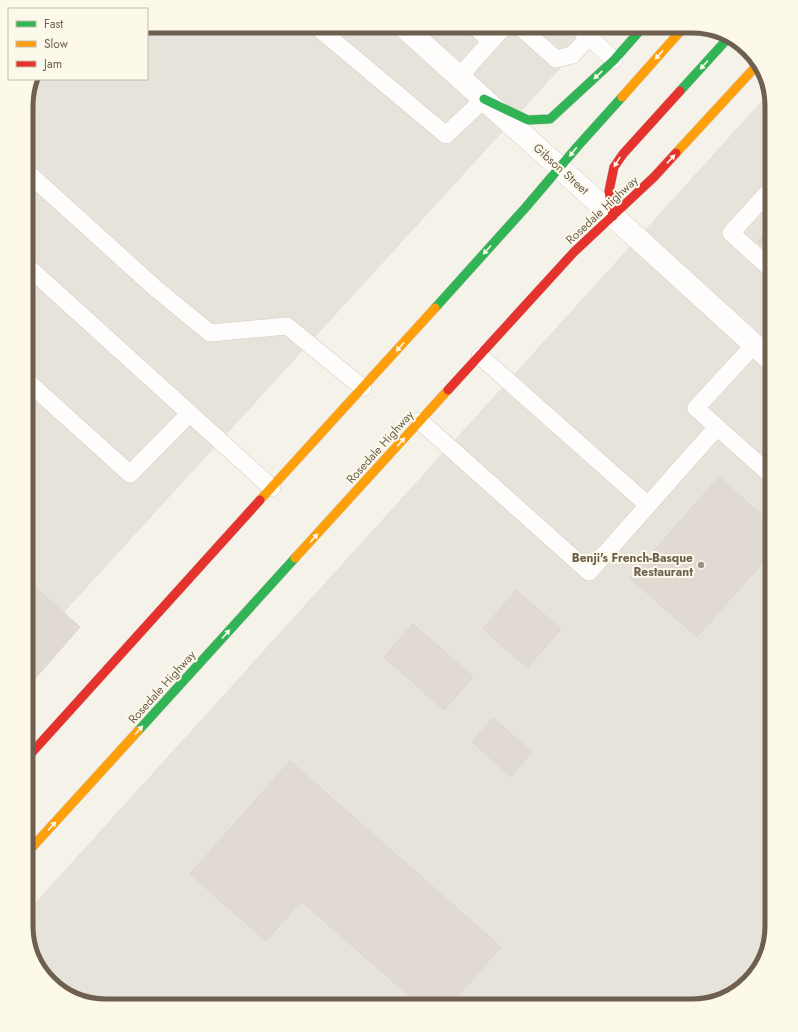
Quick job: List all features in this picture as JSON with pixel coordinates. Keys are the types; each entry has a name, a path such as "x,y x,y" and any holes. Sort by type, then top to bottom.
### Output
{"main road":[{"path":"484,99 528,120 550,119 614,60 638,33"},
{"path":"33,751 526,207 577,147 679,33"},
{"path":"613,216 609,191 614,167 622,154 725,41"},
{"name":"Rosedale Highway","path":"33,846 574,252 654,177 754,68"}],"street":[{"name":"Gibson Street","path":"411,33 765,355"}],"lane":[{"path":"324,33 446,135 484,99"},
{"path":"482,33 491,41"},
{"path":"459,77 498,33"},
{"path":"527,33 556,59 572,55 589,33"},
{"path":"591,33 614,60"},
{"path":"33,176 154,287 210,333 287,326 363,388"},
{"path":"765,203 731,233 765,264"},
{"path":"33,271 272,488"},
{"path":"754,345 696,408 765,470"},
{"path":"480,356 648,505"},
{"path":"33,386 130,474 190,413"},
{"path":"420,421 589,572 717,427"}],"shaded area":[{"path":"148,33 593,33 33,646 33,101 35,87 38,80 148,80"},
{"path":"764,98 765,926 763,945 755,962 744,978 732,987 711,997 692,999 106,999 87,997 70,989 54,978 45,966 34,940 33,905"}],"building":[{"path":"765,233 765,248 758,241"},
{"name":"Benji's French-Basque Restaurant","path":"719,477 765,518 765,560 697,637 630,578"},
{"path":"33,585 80,627 33,681"},
{"path":"516,590 561,629 527,668 483,629"},
{"path":"413,624 473,677 444,710 384,657"},
{"path":"493,718 532,752 511,777 472,742"},
{"path":"290,761 501,947 455,999 413,999 301,901 266,941 190,874"}],"traffic: fast":[{"path":"484,99 528,120 550,119 614,60 638,33"},
{"path":"680,91 725,42"},
{"path":"435,308 622,97"},
{"path":"138,731 295,558"}],"traffic: slow":[{"path":"622,97 679,33"},
{"path":"676,153 754,68"},
{"path":"260,500 435,308"},
{"path":"295,558 448,390"},
{"path":"33,846 138,731"}],"traffic: jam":[{"path":"613,216 609,191 614,167 623,154 680,91"},
{"path":"448,390 574,252 654,177 676,153"},
{"path":"33,751 260,500"}],"place":[{"name":"Benji's French-Basque Restaurant","path":"701,565"}]}
